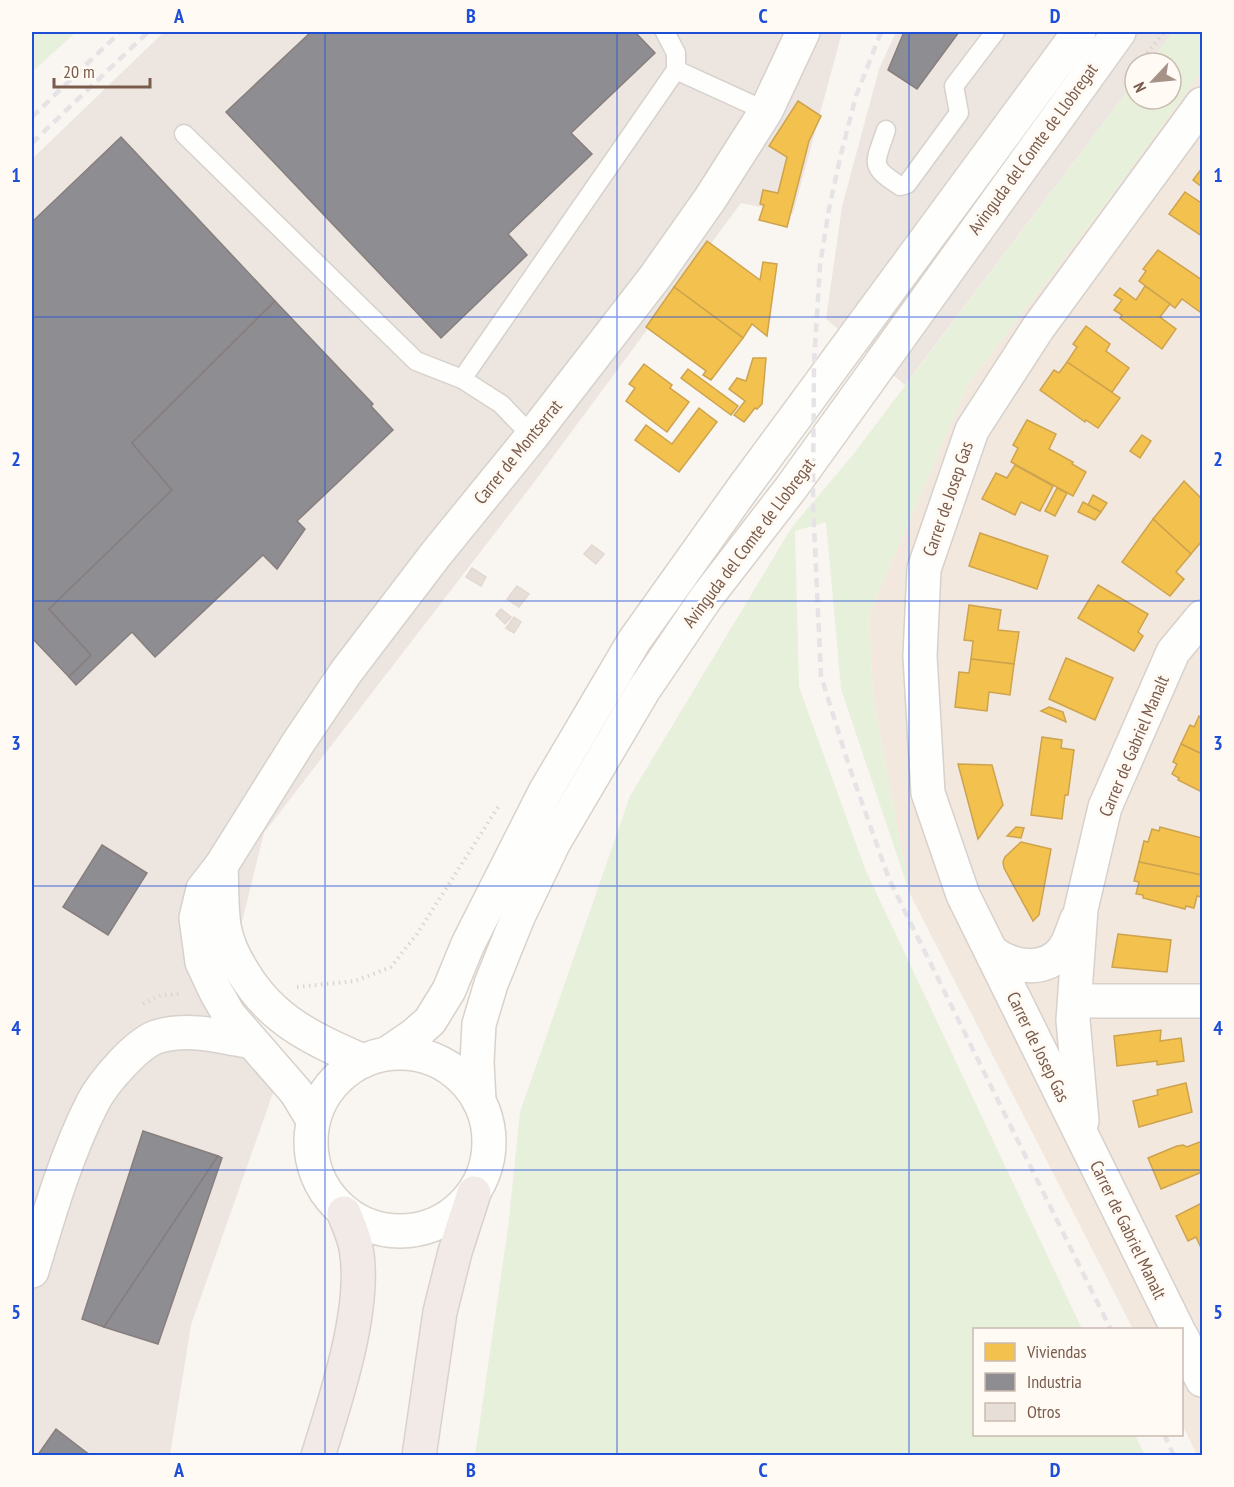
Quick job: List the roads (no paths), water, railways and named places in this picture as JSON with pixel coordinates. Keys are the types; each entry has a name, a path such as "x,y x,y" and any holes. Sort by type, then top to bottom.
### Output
{"highway":[{"path":"419,1455 440,1312 455,1252 474,1193"},
{"path":"318,1455 346,1356 358,1298 356,1247 344,1213"}],"street":[{"name":"Carrer de Montserrat","path":"313,1120 296,1092 229,1015 216,992 202,962 196,918 203,889 221,866 298,743 346,672 436,554 532,436 655,277 710,198 766,111 804,32"},
{"name":"Avinguda del Comte de Llobregat","path":"376,1057 413,1036 430,1021 448,990 468,944 545,792 634,641 741,490 1079,32"},
{"name":"Avinguda del Comte de Llobregat","path":"479,1101 477,1062 479,1024 491,984 518,917 554,842 643,691 706,598 791,488 1119,32"},
{"name":"Carrer de Josep Gas","path":"1084,1141 963,895 928,793 920,656 924,569 972,430 1038,328 1203,104"},
{"name":"Carrer de Gabriel Manalt","path":"1178,1328 1084,1141 1073,1020 1081,909 1105,807 1173,652 1203,617"},
{"path":"221,866 224,925 230,952 254,991 283,1019 319,1042 376,1057"},
{"name":"Carrer de Josep Gas","path":"993,953 1005,962 1013,964 1046,964 1064,950 1081,909"},
{"path":"1075,1001 1203,1001"},
{"path":"32,1270 60,1181 94,1101 130,1053 155,1038 194,1031 251,1042"},
{"path":"410,1053 431,1058 451,1068 467,1083 479,1101 489,1132 489,1148 482,1179 474,1193 458,1211 437,1224 414,1231 389,1232 366,1225 344,1213 329,1197 318,1178 312,1157 310,1135 313,1120 324,1094 336,1078 352,1066 376,1057 410,1053"},
{"path":"1183,1339 1203,1380"}],"lane":[{"path":"462,379 676,70 676,53 665,32"},
{"path":"886,130 876,162 877,168 900,186 907,184 959,113 954,86 995,32"},
{"path":"676,70 766,111"},
{"path":"184,134 416,361 462,379 501,404 532,436"}],"railway":[{"path":"32,117 120,32"},
{"path":"32,143 148,32"},
{"path":"881,32 856,96 829,209 820,265 814,363 813,504 821,676 849,766 889,879 1110,1328"},
{"path":"1165,1436 1174,1456"}]}
